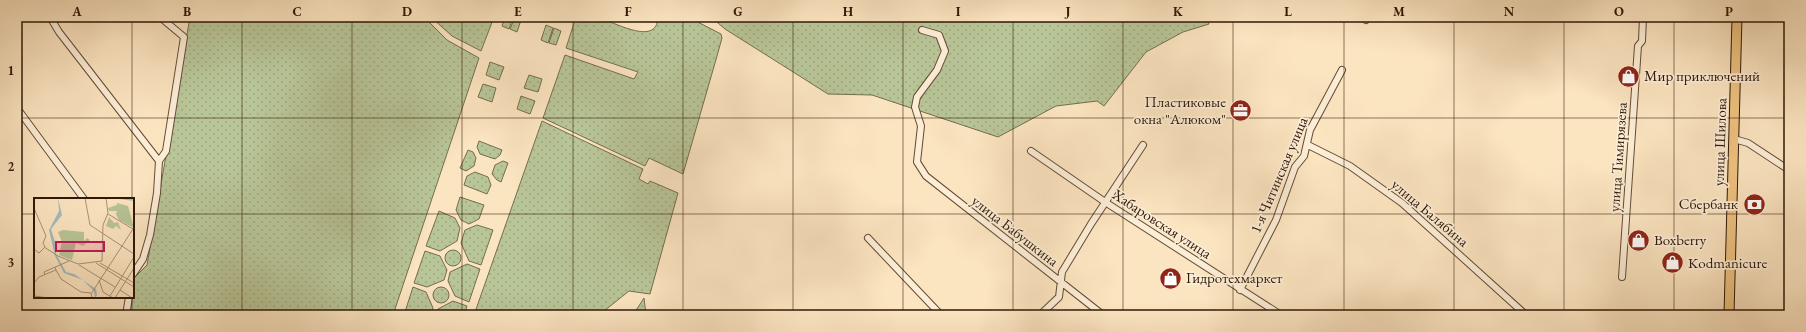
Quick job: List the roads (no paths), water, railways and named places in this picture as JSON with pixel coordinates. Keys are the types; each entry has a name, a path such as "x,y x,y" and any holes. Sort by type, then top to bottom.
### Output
{"main road":[{"name":"улица Шилова","path":"1729,315 1737,17"}],"street":[{"path":"50,17 59,32 159,161"},
{"path":"134,272 143,259 150,235 157,193 159,161 166,150 184,36 160,17"},
{"name":"улица Тимирязева","path":"1622,277 1638,46 1642,41 1642,17"},
{"name":"улица Бабушкина","path":"922,30 939,35 946,51 937,70 917,97 915,107 921,126 917,162 926,176 1103,315"},
{"name":"1-я Читинская улица","path":"1240,290 1276,220 1295,167 1304,156 1308,145 1310,130 1342,70"},
{"path":"17,108 83,198"},
{"path":"1734,139 1748,143 1789,170"},
{"path":"1040,315 1059,296 1062,284 1062,272 1143,144"},
{"name":"улица Балябина","path":"1308,145 1350,166 1402,203 1526,315"},
{"name":"Хабаровская улица","path":"1031,152 1105,202 1281,315"},
{"path":"868,238 941,315"},
{"path":"126,315 129,298"}],"place":[{"name":"Мир приключений","path":"1628,76"},
{"name":"Пластиковые окна \"Алюком\"","path":"1241,111"},
{"name":"Сбербанк","path":"1754,204"},
{"name":"Boxberry","path":"1639,240"},
{"name":"Kodmanicure","path":"1673,263"},
{"name":"Гидротехмаркет","path":"1170,278"}]}
